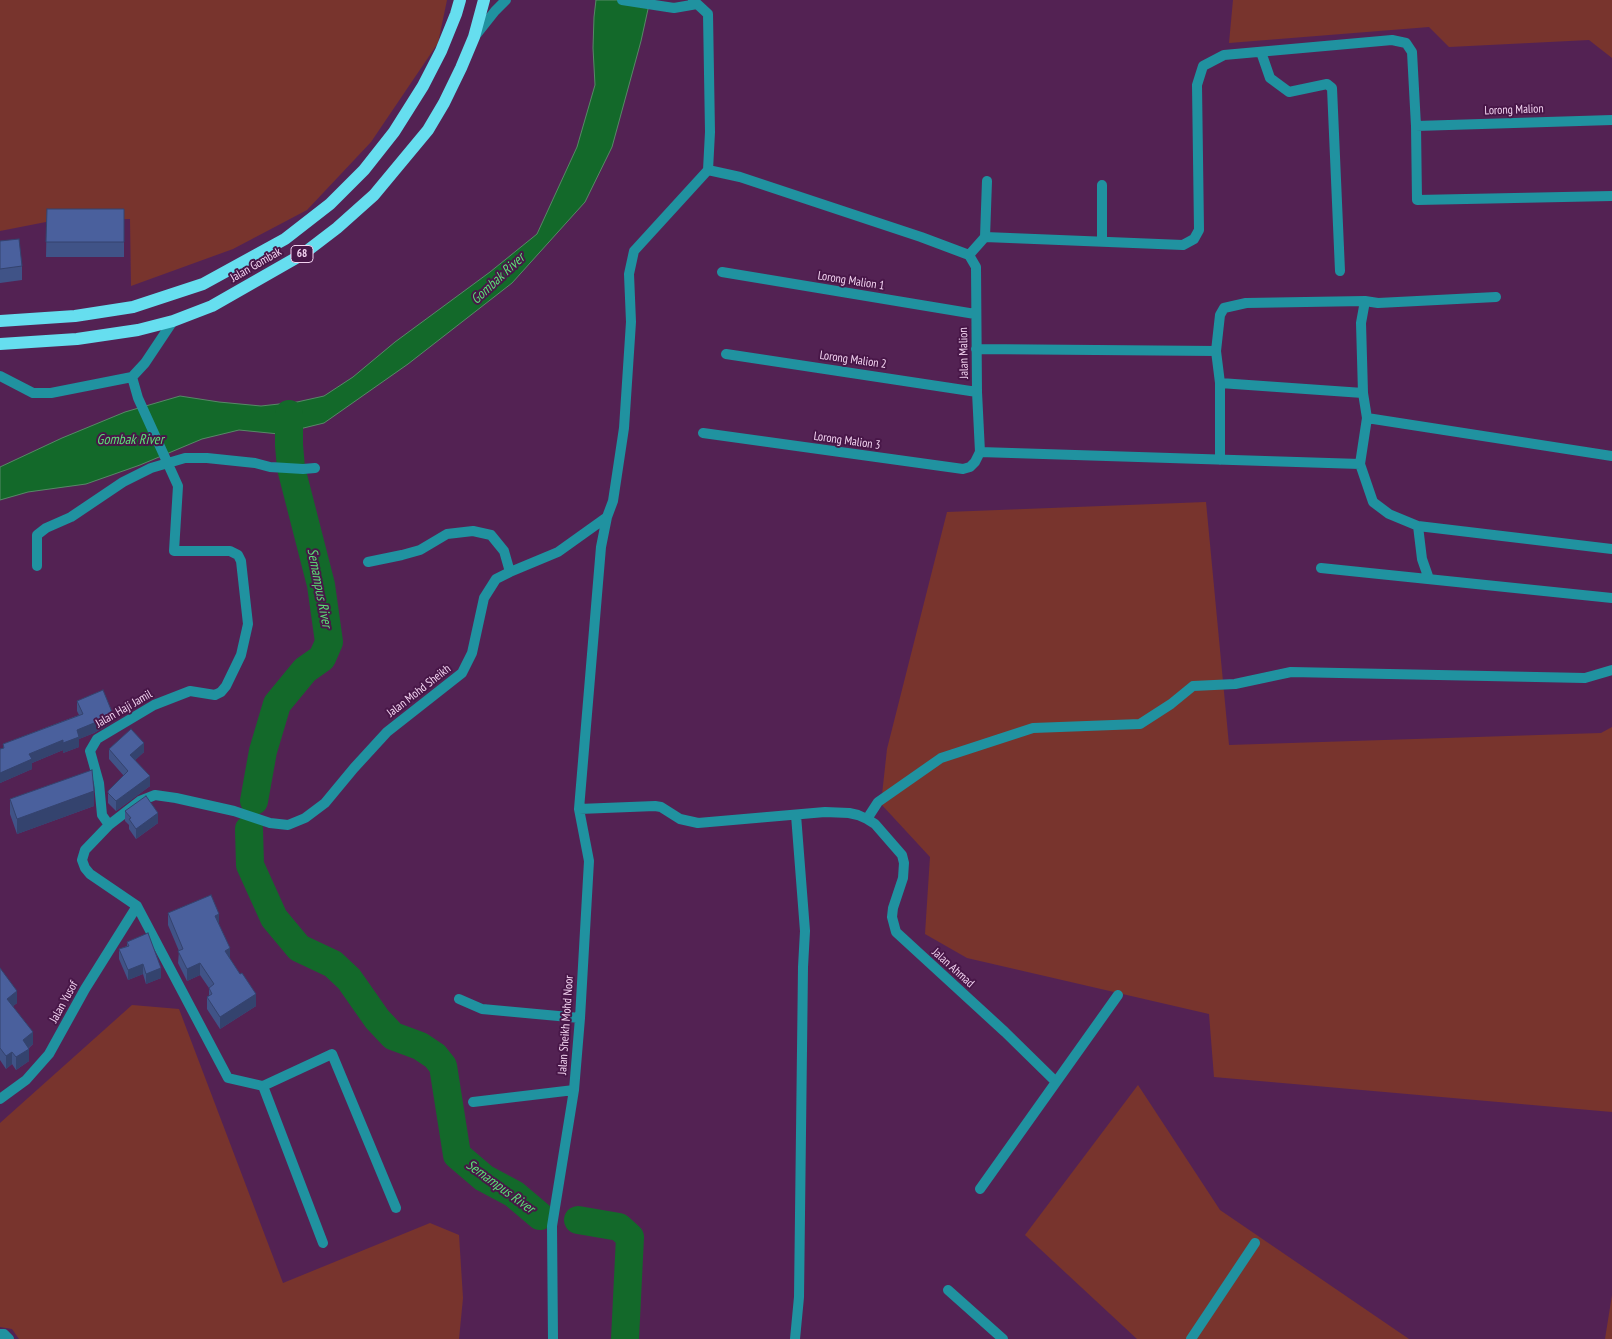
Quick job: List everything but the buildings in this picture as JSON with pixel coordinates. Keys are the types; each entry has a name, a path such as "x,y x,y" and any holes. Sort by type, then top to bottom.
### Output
{"main road":[{"name":"Jalan Gombak","path":"0,321 75,316 133,307 203,284 285,239 330,204 364,170 394,132 441,51 460,0"},
{"name":"Jalan Gombak","path":"0,344 77,339 138,330 173,320 212,306 303,254 337,228 374,195 428,130 444,103 474,37 484,0"}],"street":[{"path":"474,37 506,0"},
{"path":"622,0 674,8 695,2 708,14 710,132 708,170 740,177 921,237 969,255 985,237 987,181"},
{"path":"985,237 1183,244 1194,239 1199,230 1197,85 1203,66 1224,55 1392,40 1406,43 1412,52 1417,200 1612,196"},
{"path":"1261,52 1270,78 1289,92 1327,84 1332,88 1340,271"},
{"name":"Lorong Malion","path":"1416,126 1612,120"},
{"name":"Jalan Sheikh Mohd Noor","path":"553,1339 552,1226 574,1090 589,861 579,809 601,547 607,517 613,501 624,428 631,322 630,274 634,252 708,170"},
{"path":"1102,185 1102,241"},
{"name":"Jalan Malion","path":"969,255 976,268 975,314 980,452"},
{"name":"Lorong Malion 1","path":"722,272 975,314"},
{"path":"1220,460 1220,382 1216,351 1220,315 1224,308 1246,303 1378,302 1496,297"},
{"path":"1365,302 1362,323 1363,392 1367,418 1360,464 1373,502 1388,514 1418,526 1612,549"},
{"path":"0,376 32,393 51,393 132,377 145,362 173,320"},
{"path":"976,349 1216,351"},
{"name":"Lorong Malion 2","path":"726,354 977,392"},
{"path":"132,377 138,398 168,462"},
{"path":"1220,382 1363,392"},
{"path":"1367,418 1612,456"},
{"name":"Lorong Malion 3","path":"703,434 963,469 970,467 980,452"},
{"path":"980,452 1360,464"},
{"path":"37,566 37,535 46,528 71,516 123,482 151,468 185,458 207,458 236,460 270,467 303,470 314,468"},
{"name":"Jalan Haji Jamil","path":"109,825 102,815 99,783 90,751 97,739 154,705 190,691 214,695 221,692 226,686 241,655 248,624 238,555 230,551 174,551 178,486 168,462"},
{"name":"Jalan Mohd Sheikh","path":"137,906 84,868 82,860 85,850 109,825 140,800 155,796 176,798 234,811 270,823 288,826 305,818 325,803 387,732 462,673 472,653 484,598 496,579 558,552 607,517"},
{"path":"1418,526 1422,559 1429,579"},
{"path":"368,562 402,556 420,550 447,534 473,531 491,535 504,551 510,572"},
{"path":"1321,568 1612,598"},
{"path":"579,809 655,806 661,807 680,818 698,823 825,812 850,813 866,819 878,802 941,758 1033,728 1140,724 1171,704 1193,686 1235,684 1291,672 1585,678 1612,670"},
{"path":"795,1339 799,1297 805,932 796,814"},
{"name":"Jalan Ahmad","path":"866,819 875,824 899,849 902,855 904,863 903,878 892,916 896,932 1005,1032 1056,1082"},
{"path":"137,906 228,1078 263,1086 332,1054 396,1208"},
{"name":"Jalan Yusof","path":"0,1099 26,1080 49,1054 85,989 137,906"},
{"path":"980,1189 1118,995"},
{"path":"460,998 482,1009 580,1018"},
{"path":"263,1086 322,1243"},
{"path":"473,1102 574,1090"},
{"path":"1191,1339 1255,1243"},
{"path":"948,1290 1003,1339"},
{"path":"0,1334 4,1334 9,1339"}],"shaded area":[{"path":"0,0 447,0 438,43 371,142 307,210 233,249 131,286 130,219 51,221 0,231"},
{"path":"1233,0 1612,0 1612,58 1589,40 1449,47 1429,27 1229,43"},
{"path":"1206,502 1229,745 1601,733 1612,727 1612,1112 1214,1077 1209,1014 967,958 925,934 930,857 881,804 887,749 947,512"},
{"path":"132,1005 179,1009 283,1283 430,1223 459,1235 463,1298 459,1339 19,1339 12,1329 0,1327 0,1123"},
{"path":"1138,1085 1220,1210 1409,1339 1137,1339 1025,1235"},
{"path":"1612,1295 1612,1339 1605,1339"}],"water":[{"name":"Gombak River","path":"596,0 650,0 641,41 612,147 585,202 512,283 408,364 324,423 279,434 239,430 202,439 140,465 86,484 28,492 0,500 0,467 62,438 125,412 180,396 261,406 297,402 324,396 353,377 395,342 490,272 537,234 577,147 595,85 593,48"}],"waterway":[{"name":"Semampus River","path":"254,801 263,751 277,704 305,670 322,658 329,642 321,585 291,468 289,414"},
{"name":"Semampus River","path":"249,829 250,865 274,918 299,948 333,964 349,979 377,1019 393,1036 420,1046 435,1056 443,1066 457,1155 484,1178 514,1194 540,1216"},
{"name":"Semampus River","path":"578,1220 619,1227 630,1237 625,1339"}]}
